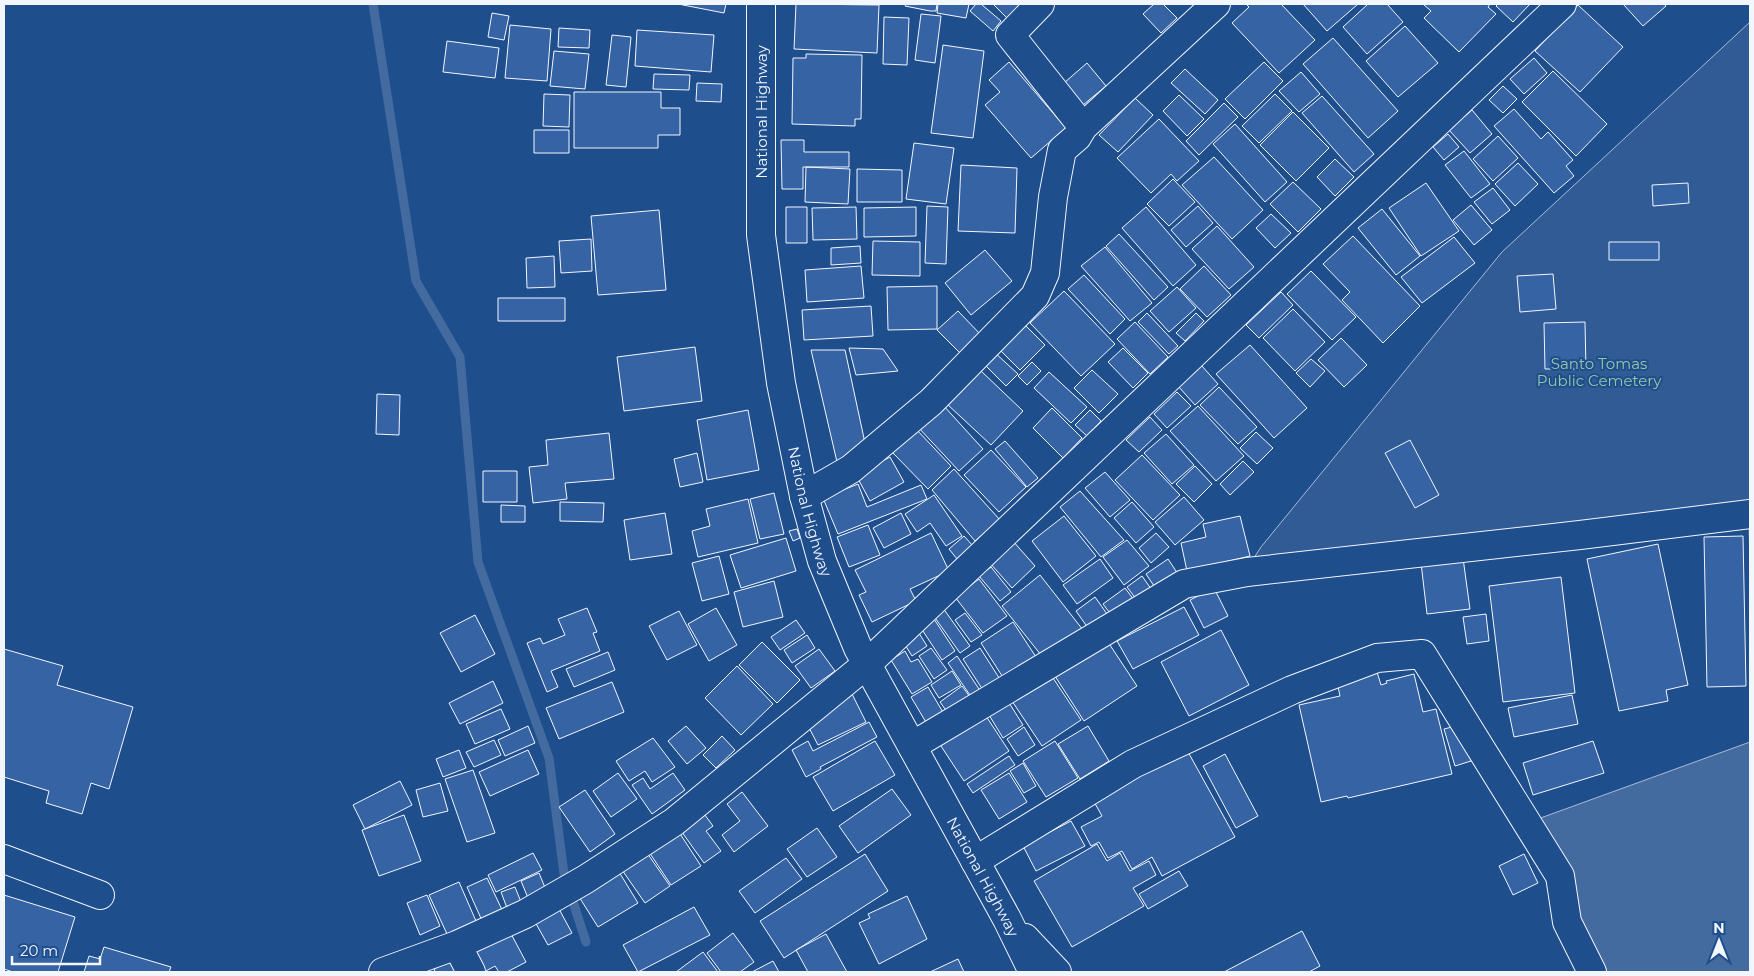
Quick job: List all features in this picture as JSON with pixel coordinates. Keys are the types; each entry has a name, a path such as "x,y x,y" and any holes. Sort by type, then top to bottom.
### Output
{"street":[{"name":"National Highway","path":"761,4 761,235 781,383 804,496 822,561 867,664 1007,919 1033,972"},
{"path":"1040,4 1010,35 1083,126"},
{"path":"804,496 851,469 931,402 1036,296 1045,273 1052,197 1062,150 1077,137 1083,126 1216,4"},
{"path":"383,972 458,944 525,914 576,885 674,822 867,664 1562,4"},
{"path":"912,746 1184,584 1247,572 1750,514"},
{"path":"975,861 1134,764 1274,698 1377,658 1422,654 1560,876 1567,922 1592,972"},
{"path":"4,859 100,895"},
{"path":"1007,919 1057,972"},
{"path":"458,944 471,972"}],"green space":[{"name":"Santo Tomas Public Cemetery","path":"1750,22 1750,573 1749,519 1248,567 1261,547 1502,252"}],"shaded area":[{"path":"1750,742 1750,972 1599,972 1535,820"}],"building":[{"path":"678,4 726,4 724,13"},
{"path":"796,4 879,5 877,53 794,49"},
{"path":"906,4 937,4 936,11 930,11 905,6"},
{"path":"938,4 969,4 966,18 937,13"},
{"path":"976,4 981,4 1001,21 993,31 970,11"},
{"path":"993,4 1023,4 1008,19"},
{"path":"1154,4 1163,4 1177,18 1161,33 1143,14"},
{"path":"1246,4 1281,4 1315,40 1279,73 1232,23 1249,7"},
{"path":"1303,4 1358,4 1327,31"},
{"path":"1368,4 1387,4 1403,22 1367,54 1343,27"},
{"path":"1423,4 1490,4 1488,7 1496,14 1459,52 1424,18 1431,11"},
{"path":"1498,4 1530,4 1513,22 1496,6"},
{"path":"1623,4 1664,4 1666,6 1643,26"},
{"path":"1578,5 1623,47 1580,92 1535,51"},
{"path":"492,13 509,16 504,40 488,37"},
{"path":"921,14 941,16 935,63 915,60"},
{"path":"884,17 909,18 907,65 883,64"},
{"path":"510,25 551,29 547,81 505,78"},
{"path":"1405,26 1438,63 1398,97 1366,61"},
{"path":"559,28 590,30 589,48 558,47"},
{"path":"637,30 714,35 711,72 635,66"},
{"path":"612,35 631,37 626,87 606,85"},
{"path":"1333,38 1398,111 1368,138 1303,64"},
{"path":"447,41 499,48 495,78 443,72"},
{"path":"943,45 984,51 973,138 931,133"},
{"path":"554,51 589,54 585,89 550,86"},
{"path":"806,54 862,55 861,119 855,119 855,126 792,124 793,58 806,58"},
{"path":"1534,58 1547,73 1524,94 1510,79"},
{"path":"1009,62 1066,128 1031,158 985,105 1000,92 989,80"},
{"path":"1264,62 1283,81 1245,119 1225,99"},
{"path":"1087,63 1106,86 1083,105 1064,83"},
{"path":"1185,69 1218,100 1205,114 1171,83"},
{"path":"1553,71 1607,124 1576,156 1522,102"},
{"path":"1301,72 1320,94 1299,112 1279,91"},
{"path":"654,74 690,75 689,90 653,89"},
{"path":"697,83 722,84 721,102 696,101"},
{"path":"1503,86 1517,99 1503,113 1489,100"},
{"path":"574,92 661,92 661,108 680,108 680,135 658,135 658,148 574,148"},
{"path":"544,94 570,95 569,127 543,126"},
{"path":"1275,94 1292,111 1259,143 1242,126"},
{"path":"1179,95 1204,119 1187,136 1163,111"},
{"path":"1322,96 1374,154 1354,172 1302,113"},
{"path":"1135,98 1153,115 1118,152 1099,135"},
{"path":"1224,103 1238,117 1199,155 1186,141"},
{"path":"1514,109 1541,139 1548,132 1573,160 1566,166 1574,176 1554,193 1494,126"},
{"path":"1472,110 1492,134 1470,153 1449,130"},
{"path":"1293,112 1329,148 1296,181 1260,145"},
{"path":"1159,119 1199,161 1177,181 1171,174 1151,193 1117,158"},
{"path":"1235,124 1287,182 1265,202 1213,144"},
{"path":"534,130 569,130 569,153 534,153"},
{"path":"1448,134 1459,147 1444,160 1433,147"},
{"path":"1498,136 1518,158 1493,181 1473,159"},
{"path":"781,140 804,140 804,152 849,152 849,167 803,167 803,189 782,189"},
{"path":"914,143 954,148 946,204 906,199"},
{"path":"1464,151 1490,184 1471,198 1445,165"},
{"path":"1214,157 1263,210 1232,239 1182,185"},
{"path":"1335,159 1354,177 1335,196 1317,177"},
{"path":"1518,163 1538,184 1515,206 1495,184"},
{"path":"961,165 1017,168 1015,233 958,231"},
{"path":"806,167 850,169 848,204 805,202"},
{"path":"857,169 902,170 902,202 857,202"},
{"path":"1173,179 1195,202 1169,226 1147,204"},
{"path":"1293,182 1321,209 1298,232 1270,204"},
{"path":"1426,183 1459,231 1421,256 1389,208"},
{"path":"1688,183 1689,203 1653,206 1652,185"},
{"path":"1493,188 1510,210 1492,224 1474,202"},
{"path":"1471,205 1492,230 1474,245 1453,220"},
{"path":"927,206 948,207 946,264 925,263"},
{"path":"1198,206 1213,223 1186,247 1171,230"},
{"path":"786,207 807,207 807,243 786,243"},
{"path":"856,207 857,239 813,240 812,208"},
{"path":"916,207 916,236 864,237 864,208"},
{"path":"1146,207 1196,265 1173,286 1122,228"},
{"path":"1382,209 1420,256 1396,275 1358,228"},
{"path":"659,210 666,290 598,295 591,216"},
{"path":"1271,214 1291,233 1275,248 1256,228"},
{"path":"1217,226 1254,267 1229,289 1192,249"},
{"path":"1119,234 1168,287 1154,300 1106,246"},
{"path":"1353,236 1420,306 1383,343 1342,300 1350,292 1323,264"},
{"path":"1454,237 1475,263 1422,303 1401,277"},
{"path":"591,239 592,271 561,273 559,241"},
{"path":"873,241 920,242 920,276 872,275"},
{"path":"1609,242 1659,242 1659,260 1609,260"},
{"path":"860,246 861,263 831,265 831,248"},
{"path":"1105,247 1152,303 1130,321 1081,266"},
{"path":"985,250 1012,281 971,315 945,283"},
{"path":"554,256 555,287 527,288 526,258"},
{"path":"861,266 864,298 807,302 805,270"},
{"path":"1204,266 1231,295 1207,317 1180,289"},
{"path":"1311,271 1356,317 1332,340 1287,294"},
{"path":"1553,274 1556,309 1520,312 1517,276"},
{"path":"1084,275 1125,319 1110,334 1068,289"},
{"path":"937,286 937,329 888,330 887,287"},
{"path":"1177,287 1196,308 1169,332 1150,311"},
{"path":"1064,291 1115,344 1081,376 1030,323"},
{"path":"1281,292 1293,305 1259,338 1246,325"},
{"path":"498,298 565,298 565,321 498,321"},
{"path":"871,306 873,336 804,340 802,310"},
{"path":"1293,309 1325,342 1295,371 1263,338"},
{"path":"958,311 982,336 962,355 937,330"},
{"path":"1147,313 1178,346 1169,354 1138,322"},
{"path":"1196,313 1204,321 1185,341 1176,333"},
{"path":"1135,322 1168,357 1150,374 1117,339"},
{"path":"1585,322 1586,369 1545,369 1544,323"},
{"path":"1023,323 1045,345 1020,370 998,348"},
{"path":"1341,338 1367,365 1344,387 1318,360"},
{"path":"1250,345 1307,408 1274,438 1216,374"},
{"path":"695,347 702,401 624,411 617,357"},
{"path":"849,348 883,349 898,371 856,375"},
{"path":"1123,348 1148,373 1133,388 1108,362"},
{"path":"811,350 845,350 865,443 837,462"},
{"path":"993,351 1018,374 1006,386 982,362"},
{"path":"1311,359 1325,371 1310,387 1296,373"},
{"path":"1032,362 1041,371 1027,385 1018,376"},
{"path":"1201,365 1218,384 1195,405 1178,386"},
{"path":"980,370 1023,411 991,445 947,404"},
{"path":"1092,370 1118,394 1099,413 1074,388"},
{"path":"1049,372 1087,407 1071,423 1034,388"},
{"path":"1219,387 1257,427 1238,444 1200,405"},
{"path":"1177,392 1191,406 1167,428 1154,414"},
{"path":"377,394 400,395 399,435 376,434"},
{"path":"942,404 983,449 959,471 917,426"},
{"path":"1198,406 1244,456 1216,481 1170,431"},
{"path":"1052,408 1082,438 1063,458 1033,428"},
{"path":"748,410 759,470 707,480 697,420"},
{"path":"1090,410 1101,421 1087,436 1075,425"},
{"path":"1150,417 1162,430 1139,452 1126,440"},
{"path":"915,428 951,466 928,489 891,451"},
{"path":"1256,432 1273,448 1257,464 1240,448"},
{"path":"609,433 614,479 565,483 567,499 533,503 529,467 548,465 546,440"},
{"path":"1166,434 1194,465 1172,484 1144,453"},
{"path":"1410,440 1439,495 1415,508 1385,453"},
{"path":"1005,441 1038,478 1027,487 995,449"},
{"path":"991,450 1026,487 999,512 964,475"},
{"path":"697,453 703,482 680,487 674,459"},
{"path":"1142,455 1180,495 1153,520 1115,480"},
{"path":"890,457 904,482 870,501 856,475"},
{"path":"1243,461 1254,472 1230,495 1220,484"},
{"path":"1195,466 1212,484 1194,502 1176,484"},
{"path":"954,469 1000,520 975,541 932,490"},
{"path":"483,471 517,471 517,502 483,502"},
{"path":"1105,472 1130,500 1110,517 1085,488"},
{"path":"858,484 867,507 921,485 927,499 838,534 823,498"},
{"path":"1080,491 1124,540 1101,557 1060,507"},
{"path":"774,493 784,534 760,539 750,499"},
{"path":"934,495 962,536 946,546 930,523 917,532 905,514"},
{"path":"1184,497 1204,520 1175,545 1155,522"},
{"path":"748,499 758,543 698,557 692,531 710,526 706,509"},
{"path":"560,502 604,503 603,522 560,521"},
{"path":"1132,502 1154,527 1136,543 1114,518"},
{"path":"501,505 525,506 525,522 501,522"},
{"path":"665,513 672,554 630,560 624,520"},
{"path":"901,513 911,534 884,548 873,528"},
{"path":"1064,516 1096,556 1063,582 1032,541"},
{"path":"1240,516 1250,556 1187,571 1181,543 1206,537 1203,524"},
{"path":"868,525 880,555 849,567 837,537"},
{"path":"797,529 800,538 793,541 789,531"},
{"path":"931,533 949,571 910,589 916,601 872,622 859,595 866,592 855,570"},
{"path":"1156,533 1169,547 1151,563 1139,548"},
{"path":"964,536 973,546 957,559 949,549"},
{"path":"1743,536 1746,686 1707,687 1704,537"},
{"path":"786,538 796,571 741,588 730,555"},
{"path":"1012,540 1035,566 1012,588 989,562"},
{"path":"1127,540 1149,566 1124,585 1103,557"},
{"path":"1658,544 1688,685 1666,690 1668,701 1619,711 1587,559"},
{"path":"719,556 729,594 702,601 692,563"},
{"path":"1463,558 1470,609 1427,614 1421,563"},
{"path":"1100,559 1113,578 1077,604 1063,585"},
{"path":"1168,559 1180,577 1158,592 1146,574"},
{"path":"991,567 1011,592 1000,601 979,576"},
{"path":"1040,575 1083,630 1045,660 1002,606"},
{"path":"1142,576 1154,593 1139,603 1127,587"},
{"path":"1561,577 1575,693 1503,702 1489,586"},
{"path":"979,579 1007,616 983,633 955,597"},
{"path":"774,581 783,617 743,627 734,592"},
{"path":"1125,588 1137,604 1115,620 1103,604"},
{"path":"1214,588 1228,616 1204,628 1190,600"},
{"path":"1095,597 1112,621 1093,635 1076,611"},
{"path":"1184,607 1199,635 1133,669 1117,641"},
{"path":"587,608 597,632 593,633 600,651 551,671 558,687 547,692 527,643 540,638 543,644 565,635 558,619"},
{"path":"716,608 737,645 709,661 688,624"},
{"path":"943,608 970,646 960,653 933,615"},
{"path":"679,611 697,645 667,660 649,626"},
{"path":"965,613 982,635 971,642 955,620"},
{"path":"1486,614 1489,641 1467,644 1463,617"},
{"path":"475,615 495,654 461,672 440,633"},
{"path":"932,616 955,651 942,660 919,625"},
{"path":"796,620 805,633 780,650 771,637"},
{"path":"1013,622 1036,657 1004,679 981,643"},
{"path":"917,630 927,646 912,656 902,640"},
{"path":"1221,630 1249,685 1189,716 1161,662"},
{"path":"807,635 815,648 792,663 784,650"},
{"path":"1106,639 1137,686 1084,721 1053,673"},
{"path":"762,642 800,680 777,703 739,665"},
{"path":"931,648 947,670 934,679 919,656"},
{"path":"980,648 1003,684 986,695 963,659"},
{"path":"4,649 63,666 57,685 133,707 109,789 91,783 82,814 46,803 49,791 4,777"},
{"path":"819,649 835,671 811,688 795,666"},
{"path":"905,651 911,662 918,659 932,682 912,694 891,660"},
{"path":"608,652 615,670 574,687 566,669"},
{"path":"957,656 983,695 974,701 948,663"},
{"path":"737,666 773,704 741,735 705,698"},
{"path":"952,671 961,685 939,698 931,685"},
{"path":"1049,672 1081,720 1042,746 1010,698"},
{"path":"1377,672 1381,685 1387,683 1386,681 1414,674 1423,712 1436,709 1452,774 1348,798 1347,796 1321,802 1299,705 1340,696 1337,682"},
{"path":"493,681 503,703 460,724 449,703"},
{"path":"612,682 624,712 559,739 546,708"},
{"path":"962,686 973,701 950,716 940,702"},
{"path":"928,687 947,719 930,729 911,697"},
{"path":"852,694 866,722 818,745 804,718"},
{"path":"1572,695 1578,724 1514,737 1508,708"},
{"path":"1006,698 1023,725 1003,738 986,710"},
{"path":"501,709 510,729 475,744 466,724"},
{"path":"982,710 1009,751 964,781 937,740"},
{"path":"869,722 877,737 820,767 821,769 806,777 792,750 808,741 813,751"},
{"path":"1460,725 1471,761 1455,766 1444,729"},
{"path":"528,726 535,743 505,756 498,740"},
{"path":"686,726 706,748 687,764 668,741"},
{"path":"1088,726 1109,761 1080,779 1058,744"},
{"path":"1024,727 1035,745 1018,756 1007,739"},
{"path":"722,736 735,750 716,768 703,755"},
{"path":"653,738 675,767 652,782 645,771 629,781 616,761"},
{"path":"494,740 501,755 474,767 466,752"},
{"path":"875,741 895,775 833,811 813,777"},
{"path":"1055,741 1078,778 1046,797 1023,761"},
{"path":"1593,741 1604,773 1533,795 1523,763"},
{"path":"459,750 466,768 443,777 436,759"},
{"path":"528,750 539,774 490,796 479,772"},
{"path":"1187,750 1235,837 1162,876 1152,857 1132,869 1122,851 1108,858 1099,842 1091,846 1081,827 1102,816 1093,800"},
{"path":"1225,754 1258,816 1236,828 1203,766"},
{"path":"1009,756 1015,765 973,793 967,784"},
{"path":"1023,763 1036,786 1024,793 1010,771"},
{"path":"473,770 495,833 467,842 445,779"},
{"path":"618,773 637,799 611,817 593,791"},
{"path":"673,773 685,790 652,814 632,785 643,778 650,789"},
{"path":"1009,773 1027,802 999,819 981,790"},
{"path":"400,781 412,805 365,829 353,805"},
{"path":"440,783 448,811 423,817 416,790"},
{"path":"892,789 911,815 858,853 839,826"},
{"path":"585,790 615,834 590,852 559,807"},
{"path":"742,792 768,826 734,852 722,835 740,821 727,804"},
{"path":"702,811 713,826 706,831 721,851 704,863 679,828"},
{"path":"404,815 421,861 379,876 362,830"},
{"path":"1071,821 1085,846 1036,871 1023,846"},
{"path":"675,826 701,866 671,885 645,846"},
{"path":"817,828 837,857 807,877 787,849"},
{"path":"1097,844 1107,861 1120,853 1130,871 1149,861 1156,875 1133,888 1144,906 1072,947 1034,881"},
{"path":"645,850 670,886 645,903 620,867"},
{"path":"533,853 542,870 496,892 488,875"},
{"path":"865,854 888,891 784,958 760,921"},
{"path":"1524,854 1538,883 1513,895 1499,866"},
{"path":"786,858 802,879 755,913 739,891"},
{"path":"616,867 638,903 598,927 576,892"},
{"path":"1179,871 1188,886 1148,909 1139,894"},
{"path":"539,873 546,890 528,898 521,881"},
{"path":"487,878 504,914 483,923 467,887"},
{"path":"459,882 476,921 447,934 429,895"},
{"path":"515,887 521,902 507,908 501,892"},
{"path":"4,895 75,917 58,972 13,972 4,969"},
{"path":"427,895 440,926 420,935 407,903"},
{"path":"907,896 927,939 879,964 859,923 870,918 868,914"},
{"path":"694,907 710,935 638,972 623,945"},
{"path":"559,909 572,933 548,945 535,922"},
{"path":"509,930 526,962 507,972 499,972 495,966 484,972 471,950"},
{"path":"1302,931 1320,966 1309,972 1224,972"},
{"path":"733,933 754,962 740,972 721,972 707,953"},
{"path":"826,934 847,972 808,972 796,950"},
{"path":"104,947 171,967 169,972 84,972 89,956 100,959"},
{"path":"703,952 718,972 676,972"},
{"path":"456,958 464,972 435,972 434,969"},
{"path":"958,959 964,972 930,972"},
{"path":"773,961 779,972 752,972"}],"waterway":[{"path":"373,4 416,281 460,357 478,562 549,758 564,874 586,942"}]}
